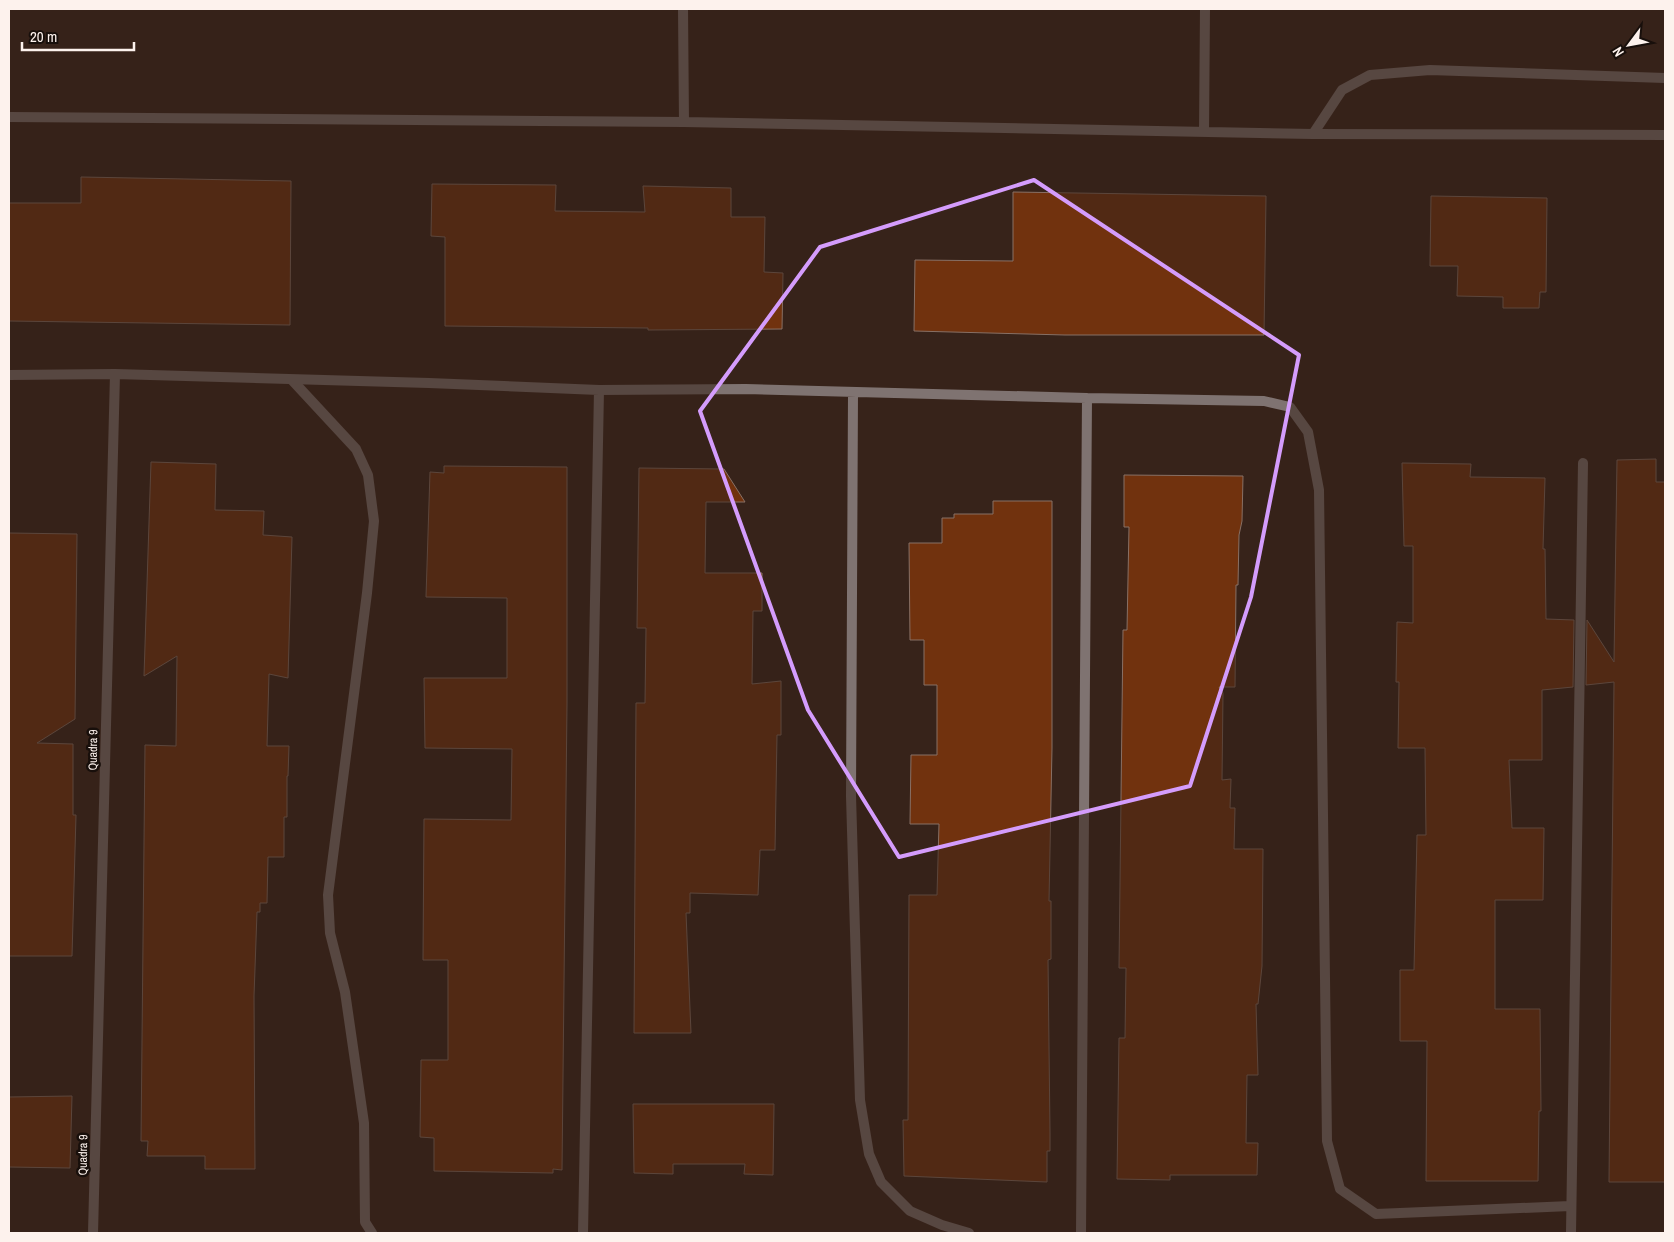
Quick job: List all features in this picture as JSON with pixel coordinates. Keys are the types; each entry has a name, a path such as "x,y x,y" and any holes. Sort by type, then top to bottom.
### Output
{"street":[{"path":"683,9 684,122"},
{"path":"1204,131 1205,9"},
{"path":"1314,134 1342,90 1370,75 1430,70 1665,78"},
{"path":"9,117 684,122 1314,134 1665,135"},
{"path":"9,375 115,374 599,390 746,389 853,393 1264,401 1290,407 1308,432 1319,490 1327,1141 1340,1189 1376,1214 1570,1206"},
{"name":"Quadra 9","path":"93,1233 115,374"},
{"path":"292,380 356,449 368,475 374,521 367,593 328,895 330,933 345,992 364,1123 365,1222 372,1233"},
{"path":"584,1233 599,390"},
{"path":"853,393 851,796 860,1100 869,1154 881,1182 910,1211 942,1226 969,1233"},
{"path":"1081,1233 1087,398"},
{"path":"1570,1233 1583,463"}],"highlighted area":[{"path":"1034,180 1299,355 1251,597 1190,786 899,857 808,710 700,411 820,247"}],"building":[{"path":"81,177 291,181 290,325 9,321 9,203 81,203"},
{"path":"432,184 556,185 555,211 645,212 643,186 731,188 731,217 765,217 764,272 783,273 782,329 648,330 648,328 445,326 445,237 431,236"},
{"path":"1013,192 1266,196 1264,335 1065,335 914,331 915,260 1013,261"},
{"path":"1431,196 1547,198 1546,292 1540,292 1539,308 1503,308 1503,297 1457,296 1458,266 1430,266"},
{"path":"1656,459 1656,482 1665,482 1665,1182 1609,1182 1614,682 1586,685 1587,620 1614,662 1617,460"},
{"path":"151,462 216,464 215,510 264,511 263,535 292,537 288,678 269,674 267,746 289,746 287,817 284,817 284,857 268,857 267,903 260,903 260,912 257,912 254,996 255,1169 205,1169 205,1156 147,1156 148,1141 141,1141 145,745 176,746 177,656 144,676"},
{"path":"1402,463 1471,464 1470,477 1545,478 1543,549 1545,549 1546,619 1574,620 1573,687 1542,690 1542,760 1509,760 1512,828 1544,828 1543,900 1495,900 1495,1009 1540,1009 1541,1111 1539,1111 1538,1181 1426,1181 1427,1041 1400,1041 1400,970 1414,970 1417,835 1426,835 1425,748 1398,748 1399,682 1396,682 1397,622 1413,623 1413,546 1404,546"},
{"path":"444,466 567,467 567,703 562,1170 553,1169 553,1173 434,1171 434,1138 420,1137 421,1060 448,1060 448,960 423,960 424,819 511,820 512,749 425,748 424,678 507,678 507,598 426,597 430,472 444,473"},
{"path":"639,468 724,469 745,502 706,502 705,573 762,573 762,611 753,611 752,684 781,681 781,735 777,735 775,850 760,850 758,895 690,893 690,913 686,913 691,1033 634,1033 636,703 645,703 646,628 637,628"},
{"path":"1124,475 1243,476 1238,585 1236,585 1235,687 1219,687 1223,693 1222,780 1231,779 1230,808 1235,808 1234,849 1263,849 1262,966 1258,1004 1256,1004 1258,1075 1247,1075 1246,1143 1258,1143 1257,1175 1170,1175 1170,1180 1117,1179 1119,1038 1125,1038 1126,968 1119,968 1123,630 1127,630 1129,527 1124,527"},
{"path":"993,501 1052,501 1052,748 1049,901 1051,901 1051,959 1048,960 1050,1151 1047,1151 1047,1182 904,1176 903,1120 908,1120 909,895 937,895 939,824 910,824 911,755 937,755 937,685 924,685 924,640 910,640 909,543 942,543 942,518 954,518 954,514 993,514"},
{"path":"9,533 77,534 75,719 37,743 73,744 73,815 76,815 72,956 9,956"},
{"path":"72,1096 70,1168 9,1167 9,1097"},
{"path":"633,1104 774,1104 773,1175 744,1174 745,1164 673,1164 673,1174 634,1173"}]}
